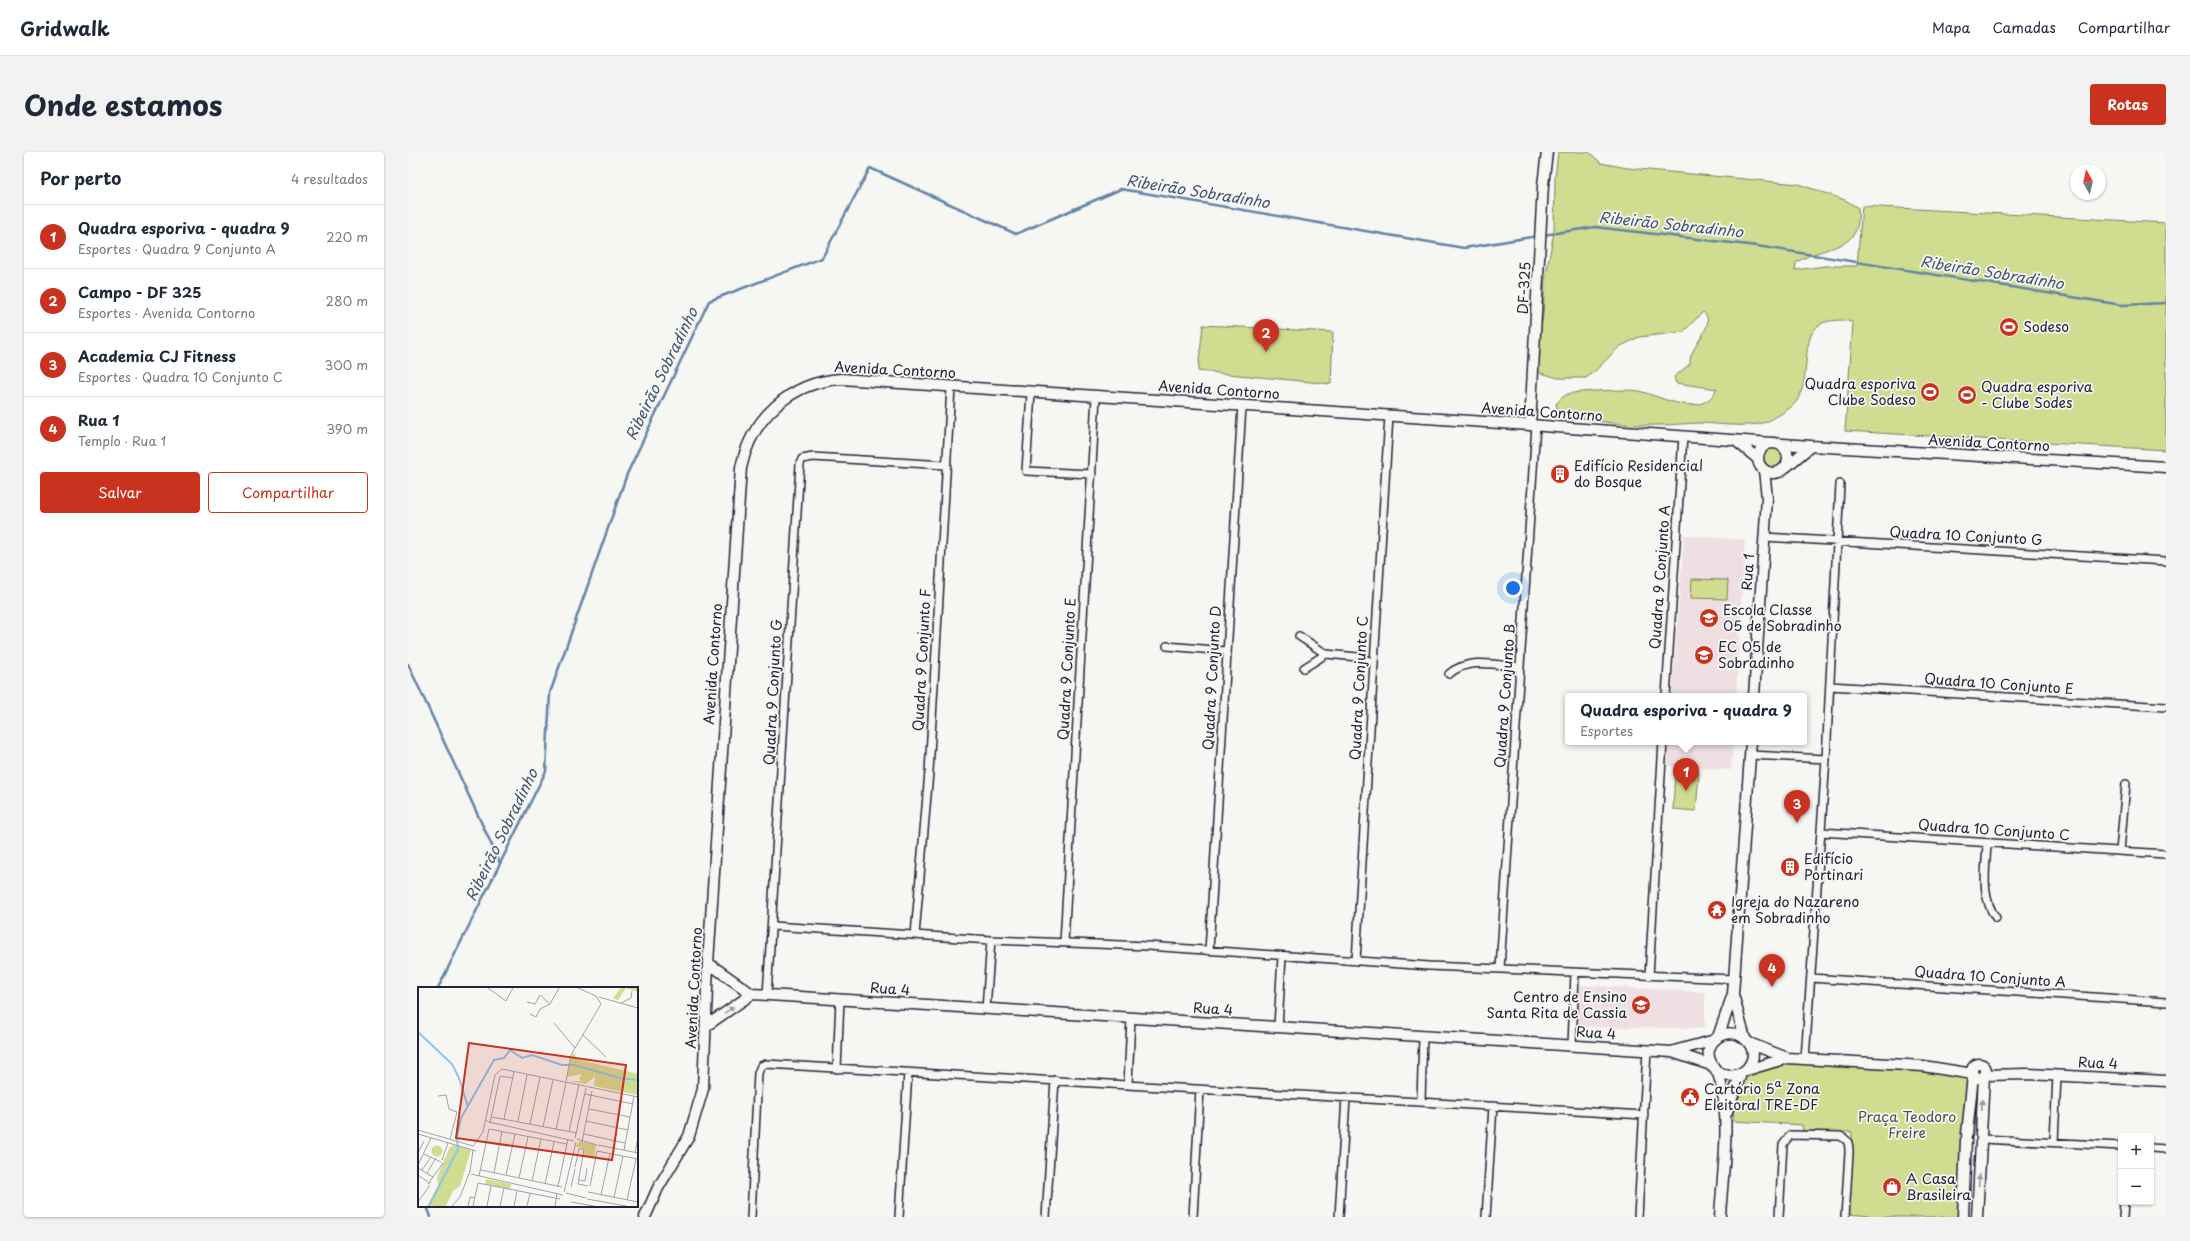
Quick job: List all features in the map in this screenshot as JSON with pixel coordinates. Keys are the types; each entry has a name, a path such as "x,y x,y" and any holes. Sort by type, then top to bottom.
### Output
{"street":[{"name":"DF-325","path":"1533,425 1542,224 1547,152"},
{"name":"Avenida Contorno","path":"645,1217 660,1184 689,1136 703,1089 708,963 741,468 747,445 760,422 780,402 811,384 841,379 1533,425 1811,446 2166,467"},
{"name":"Quadra 9 Conjunto F","path":"915,935 929,772 945,465 951,387"},
{"path":"1031,392 1026,471 1092,474"},
{"name":"Quadra 9 Conjunto E","path":"1064,942 1096,397"},
{"name":"Quadra 9 Conjunto D","path":"1209,951 1242,406"},
{"name":"Quadra 9 Conjunto C","path":"1356,961 1389,416"},
{"name":"Quadra 9 Conjunto B","path":"1500,968 1520,667 1533,425"},
{"name":"Quadra 9 Conjunto A","path":"1666,693 1683,436"},
{"path":"1735,440 1758,460 1764,470 1772,473 1783,469 1811,446"},
{"path":"1758,460 1761,450 1765,446 1775,443 1784,448 1787,452 1788,457 1783,469"},
{"name":"Quadra 9 Conjunto G","path":"767,995 773,926 798,488 802,460 813,457 945,465"},
{"name":"Rua 1","path":"1767,498 1783,469"},
{"name":"Rua 1","path":"1754,693 1767,498 1764,470"},
{"path":"1672,1052 1732,1033 1787,1058 1805,1059 1826,759 1840,484"},
{"name":"Quadra 10 Conjunto G","path":"1765,536 1837,542 2166,561"},
{"path":"1299,636 1326,654 1358,657 1373,662"},
{"path":"1167,646 1226,651"},
{"path":"1304,668 1326,654"},
{"path":"1449,674 1463,665 1473,663 1520,667"},
{"name":"Quadra 10 Conjunto E","path":"1830,686 2166,707"},
{"path":"1649,976 1663,745"},
{"path":"1720,1217 1726,1114 1709,1052 1724,1027 1733,994 1751,745"},
{"path":"1750,754 1826,759"},
{"path":"2120,851 2126,784"},
{"name":"Quadra 10 Conjunto C","path":"1821,832 2166,854"},
{"path":"1987,843 1986,897 1989,908 1996,918"},
{"path":"773,926 991,940 1064,942 1356,961 1500,968 1575,974 1734,979"},
{"path":"986,1009 991,940"},
{"path":"1278,1027 1282,956"},
{"path":"706,1026 752,994 708,963"},
{"path":"1572,1045 1575,974"},
{"name":"Quadra 10 Conjunto A","path":"1811,978 2166,1002"},
{"name":"Rua 4","path":"752,994 1672,1052"},
{"path":"1726,1114 1752,1057 1733,994"},
{"path":"837,1068 840,1000"},
{"path":"1128,1084 1131,1018"},
{"path":"1421,1102 1423,1036"},
{"path":"1638,1217 1647,1050"},
{"path":"1672,1052 1714,1068 1728,1076 1787,1058"},
{"name":"Rua 4","path":"1805,1059 1945,1068 1979,1072 2166,1081"},
{"path":"751,1217 760,1068 766,1064 1644,1115"},
{"path":"899,1217 908,1072"},
{"path":"1963,1217 1967,1137 1979,1072"},
{"path":"1977,1217 1981,1139 1979,1072"},
{"path":"2054,1142 2058,1075"},
{"path":"1046,1217 1054,1080"},
{"path":"1193,1217 1200,1089"},
{"path":"1339,1217 1346,1097"},
{"path":"1486,1217 1493,1106"},
{"path":"1967,1137 1975,1131 1981,1139"},
{"path":"1779,1217 1783,1144 1790,1135 1840,1136 1846,1139 1849,1153 1845,1217"},
{"path":"1981,1139 2118,1146"},
{"path":"2154,1148 2166,1149"},
{"path":"2123,1217 2124,1205"}],"shaded area":[{"name":"Escola Classe 05 de Sobradinho","path":"1684,535 1745,540 1736,693 1672,693"},
{"path":"1669,745 1733,745 1731,770 1667,766"},
{"name":"Centro de Ensino Santa Rita de Cassia","path":"1578,985 1705,992 1705,1028 1576,1027"}],"green space":[{"path":"1558,152 1589,152 1601,163 1627,168 1798,184 1845,200 1858,208 1858,223 1854,233 1848,240 1796,263 1795,270 1825,266 1857,266 1862,206 2166,223 2166,450 1845,431 1853,323 1841,320 1829,321 1818,326 1811,335 1805,375 1802,389 1797,401 1787,410 1766,422 1752,425 1702,423 1636,425 1600,421 1564,414 1558,411 1556,404 1564,396 1574,393 1633,390 1681,404 1692,405 1702,403 1710,398 1717,389 1676,383 1674,377 1690,364 1693,350 1707,323 1707,317 1703,312 1683,332 1639,337 1619,347 1586,378 1558,378 1537,372 1536,360 1543,315 1545,280 1554,232 1555,178"},
{"path":"1203,325 1333,332 1331,384 1198,371"},
{"path":"1773,448 1781,451 1784,459 1781,467 1773,470 1765,467 1762,459 1765,451"},
{"path":"1692,579 1728,580 1727,599 1691,598"},
{"path":"1675,772 1699,773 1696,811 1673,809"},
{"name":"Praça Teodoro Freire","path":"1783,1060 1942,1071 1967,1077 1958,1217 1881,1217 1848,1214 1852,1132 1803,1131 1802,1125 1733,1121 1737,1089 1743,1078 1754,1069"}],"waterway":[{"name":"Ribeirão Sobradinho","path":"438,987 546,771 550,693 627,474 709,301 822,258 870,168 1016,234 1121,189 1464,248 1538,236"},
{"name":"Ribeirão Sobradinho","path":"1543,235 1595,227 1757,246 2122,305 2166,303"},
{"path":"408,664 500,863"},
{"name":"Ribeirão Sobradinho","path":"427,1207 431,1217"}],"place":[{"name":"Sodeso","path":"2009,327"},
{"name":"Campo - DF 325","path":"1266,352"},
{"name":"Quadra esporiva Clube Sodeso","path":"1930,392"},
{"name":"Quadra esporiva - Clube Sodes","path":"1967,395"},
{"name":"Edifício Residencial do Bosque","path":"1560,474"},
{"name":"Escola Classe 05 de Sobradinho","path":"1709,618"},
{"name":"EC 05 de Sobradinho","path":"1704,655"},
{"name":"Quadra esporiva - quadra 9","path":"1686,791"},
{"name":"Academia CJ Fitness","path":"1797,823"},
{"name":"Edifício Portinari","path":"1790,867"},
{"name":"Igreja do Nazareno em Sobradinho","path":"1717,910"},
{"name":"Rua 1","path":"1772,987"},
{"name":"Centro de Ensino Santa Rita de Cassia","path":"1641,1005"},
{"name":"Cartório 5ª Zona Eleitoral TRE-DF","path":"1690,1097"},
{"name":"A Casa Brasileira","path":"1892,1187"}]}
